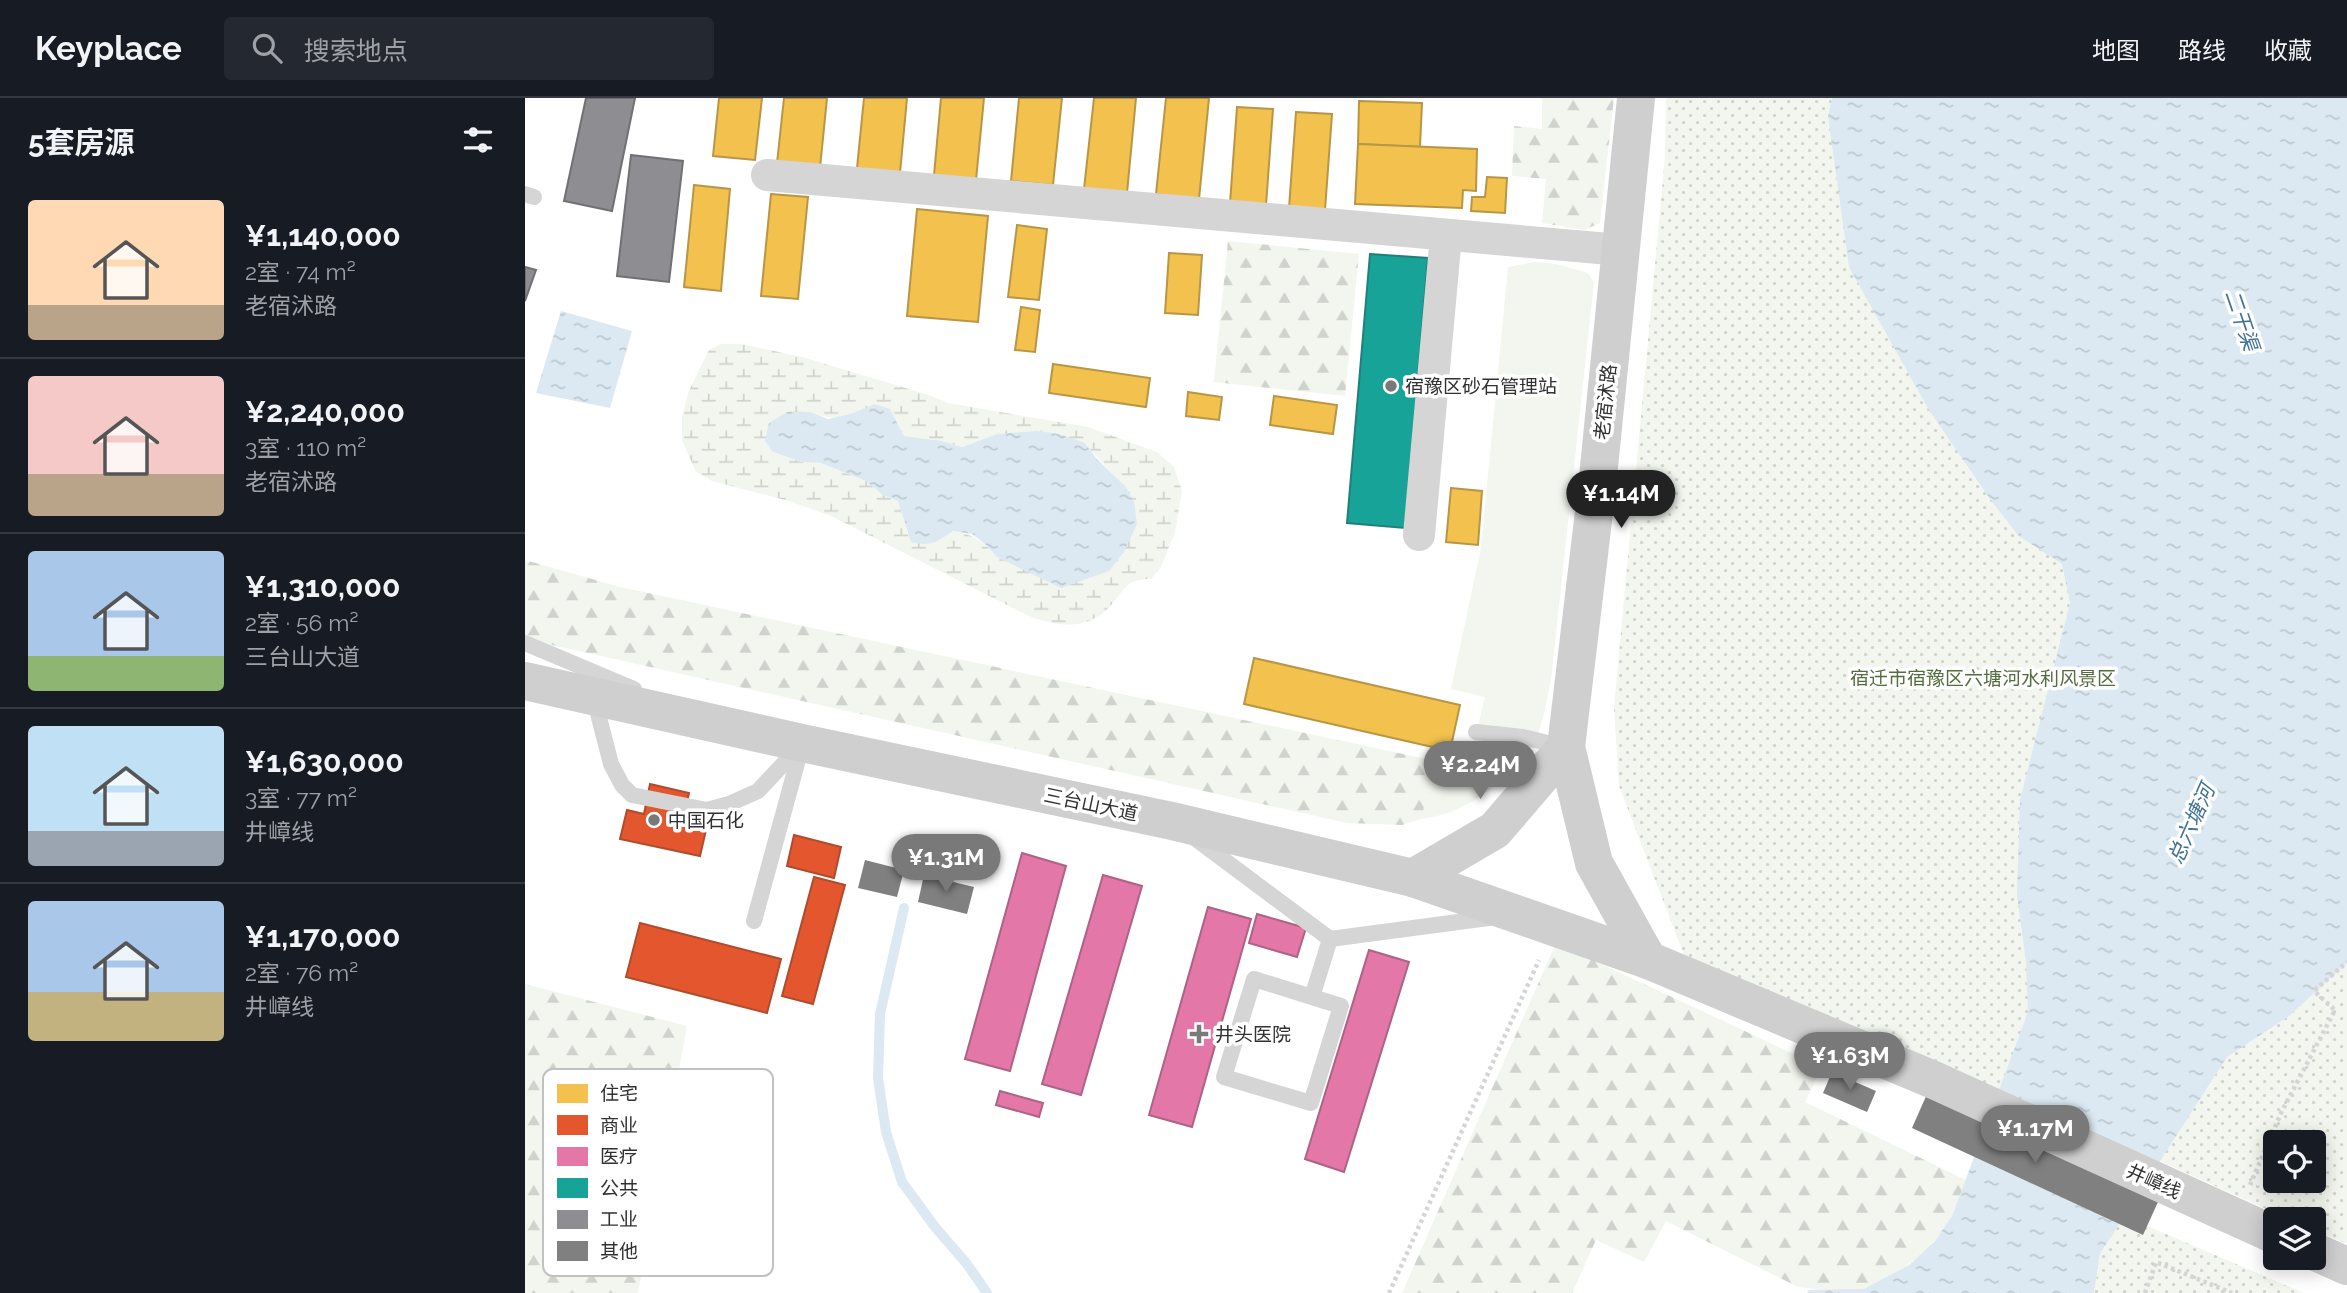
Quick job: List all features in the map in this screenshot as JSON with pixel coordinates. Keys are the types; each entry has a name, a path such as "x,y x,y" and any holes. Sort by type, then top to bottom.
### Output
{"main road":[{"name":"老宿沭路","path":"1636,98 1597,487 1566,747 1594,863 1649,960"},
{"name":"三台山大道","path":"525,681 1172,821 1413,878 1649,960"},
{"path":"1413,878 1495,830 1566,747"},
{"name":"井嶂线","path":"1649,960 1936,1081 2263,1230"},
{"path":"2326,1257 2347,1266"}],"street":[{"path":"767,175 1621,250"},
{"path":"1419,535 1446,235"}],"lane":[{"path":"525,643 717,723"},
{"path":"593,696 611,764 622,785 632,794 707,810 729,804 758,791 803,743"},
{"path":"1476,732 1524,737 1566,747"},
{"path":"754,921 803,743"},
{"path":"1172,821 1330,939 1517,914"},
{"path":"1312,997 1330,939"},
{"path":"1254,979 1312,997 1341,1006 1311,1103 1224,1077 1254,979"}],"path":[{"path":"1389,1293 1553,927"},
{"path":"2235,1218 2281,1113 2335,1010 2314,991 2347,962"},
{"path":"2145,1293 2156,1262 2232,1293"}],"green space":[{"path":"1542,98 1614,98 1600,223 1584,230 1542,223 1546,179 1512,176 1514,126 1542,129"},
{"name":"宿迁市宿豫区六塘河水利风景区","path":"1666,98 2347,98 2347,1244 2326,1235 2326,1207 2263,1208 2160,1161 1686,960 1619,786 1614,708 1665,157"},
{"path":"1228,241 1359,254 1345,396 1214,382"},
{"path":"1535,262 1556,264 1588,273 1594,282 1551,680 1544,715 1531,748 1506,777 1459,808 1421,819 1437,756 1469,763 1485,697 1451,689 1481,548 1508,267"},
{"path":"721,344 741,344 802,357 948,403 1088,427 1157,452 1174,467 1182,491 1175,532 1161,567 1151,579 1136,581 1127,586 1103,613 1094,619 1074,624 1053,623 1031,617 831,516 789,501 712,481 696,472 682,440 682,417 688,393 709,350","holes":["861,409 890,409 904,436 942,441 962,447 997,434 1085,443 1134,501 997,557 978,539 953,531 940,540 911,542 898,501 883,495 866,481 821,463 802,462 773,452 810,412 835,418"]},
{"path":"525,560 620,587 1436,761 1421,819 1402,825 1347,823 525,639"},
{"path":"1556,943 1822,1067 1805,1102 1966,1180 1945,1227 1926,1249 1903,1268 1860,1290 1796,1286 1666,1221 1644,1262 1596,1240 1572,1293 1402,1293"},
{"path":"525,984 687,1026 679,1069 543,1069 543,1276 641,1276 638,1293 525,1293"},
{"path":"2124,1216 2304,1293 2094,1293 2100,1255"}],"water":[{"path":"1832,98 2347,98 2347,963 2289,1016 2227,1057 2100,1254 2094,1293 1807,1293 1809,1290 1864,1289 1909,1265 1935,1241 1952,1216 2028,1012 2026,962 2017,895 2020,800 2070,603 2062,564 2019,536 1992,502 1929,410 1849,267 1828,116"},
{"path":"561,311 632,331 610,408 536,393"},
{"path":"875,404 890,409 904,436 942,441 962,447 997,434 1037,431 1059,434 1085,443 1097,459 1125,486 1134,501 1137,524 1124,552 1109,571 1061,588 997,557 972,534 953,531 933,542 911,542 898,501 883,495 866,481 821,463 802,462 773,452 765,441 769,423 787,412 810,412 828,419"}],"building: 住宅":[{"path":"719,98 762,98 755,160 713,156"},
{"path":"784,98 827,98 820,168 777,163"},
{"path":"864,98 907,98 900,173 857,168"},
{"path":"941,98 984,98 976,180 934,175"},
{"path":"1019,98 1062,98 1053,185 1011,181"},
{"path":"1094,98 1136,98 1127,193 1084,189"},
{"path":"1166,98 1209,98 1199,199 1156,194"},
{"path":"1359,101 1422,103 1420,147 1358,144"},
{"path":"1237,107 1273,109 1266,205 1230,203"},
{"path":"1296,112 1332,114 1325,210 1289,208"},
{"path":"1358,144 1477,149 1476,191 1463,190 1462,208 1355,204"},
{"path":"1487,177 1507,178 1505,213 1471,211 1472,197 1485,197"},
{"path":"694,185 730,189 721,291 684,287"},
{"path":"771,194 808,197 798,299 761,296"},
{"path":"917,209 988,216 978,322 907,316"},
{"path":"1017,225 1047,229 1039,300 1008,297"},
{"path":"1169,253 1202,255 1198,315 1165,313"},
{"path":"1021,307 1040,310 1035,352 1015,350"},
{"path":"1053,364 1150,378 1146,407 1049,393"},
{"path":"1188,392 1222,397 1219,420 1186,416"},
{"path":"1274,396 1337,405 1333,434 1270,425"},
{"path":"1451,488 1482,491 1478,545 1446,542"},
{"path":"1254,658 1460,705 1450,751 1244,704"}],"building: 商业":[{"name":"中国石化","path":"650,784 689,793 682,825 706,830 700,856 620,839 627,810 644,814"},
{"path":"794,835 841,847 834,878 787,866"},
{"path":"814,877 845,885 813,1004 782,996"},
{"path":"640,923 781,959 767,1013 626,977"}],"building: 医疗":[{"path":"1022,853 1066,866 1010,1071 965,1059"},
{"path":"1103,875 1142,886 1081,1095 1042,1084"},
{"path":"1208,907 1251,919 1192,1127 1149,1115"},
{"path":"1257,914 1306,928 1297,957 1249,943"},
{"path":"1369,950 1409,962 1344,1172 1305,1159"},
{"path":"1000,1091 1043,1103 1039,1117 996,1105"}],"building: 公共":[{"path":"1370,254 1428,258 1405,528 1347,523"}],"building: 工业":[{"path":"586,98 635,98 612,211 564,201"},
{"path":"631,155 683,161 669,282 617,276"},
{"path":"525,267 536,270 525,301"}],"building: 其他":[{"path":"865,860 904,870 897,897 858,888"},
{"path":"924,875 974,887 967,914 918,902"},
{"path":"1832,1072 1876,1091 1867,1112 1823,1093"},
{"path":"1927,1094 2158,1202 2143,1235 1912,1128"}],"waterway":[{"path":"904,908 880,1014 878,1078 886,1132 902,1182 987,1293"}],"place":[{"name":"宿豫区砂石管理站","path":"1391,386"},
{"name":"中国石化","path":"654,820"},
{"name":"井头医院","path":"1199,1034"}],"water label":[{"name":"二干渠","path":"2242,320"},
{"name":"总六塘河","path":"2191,824"}]}
